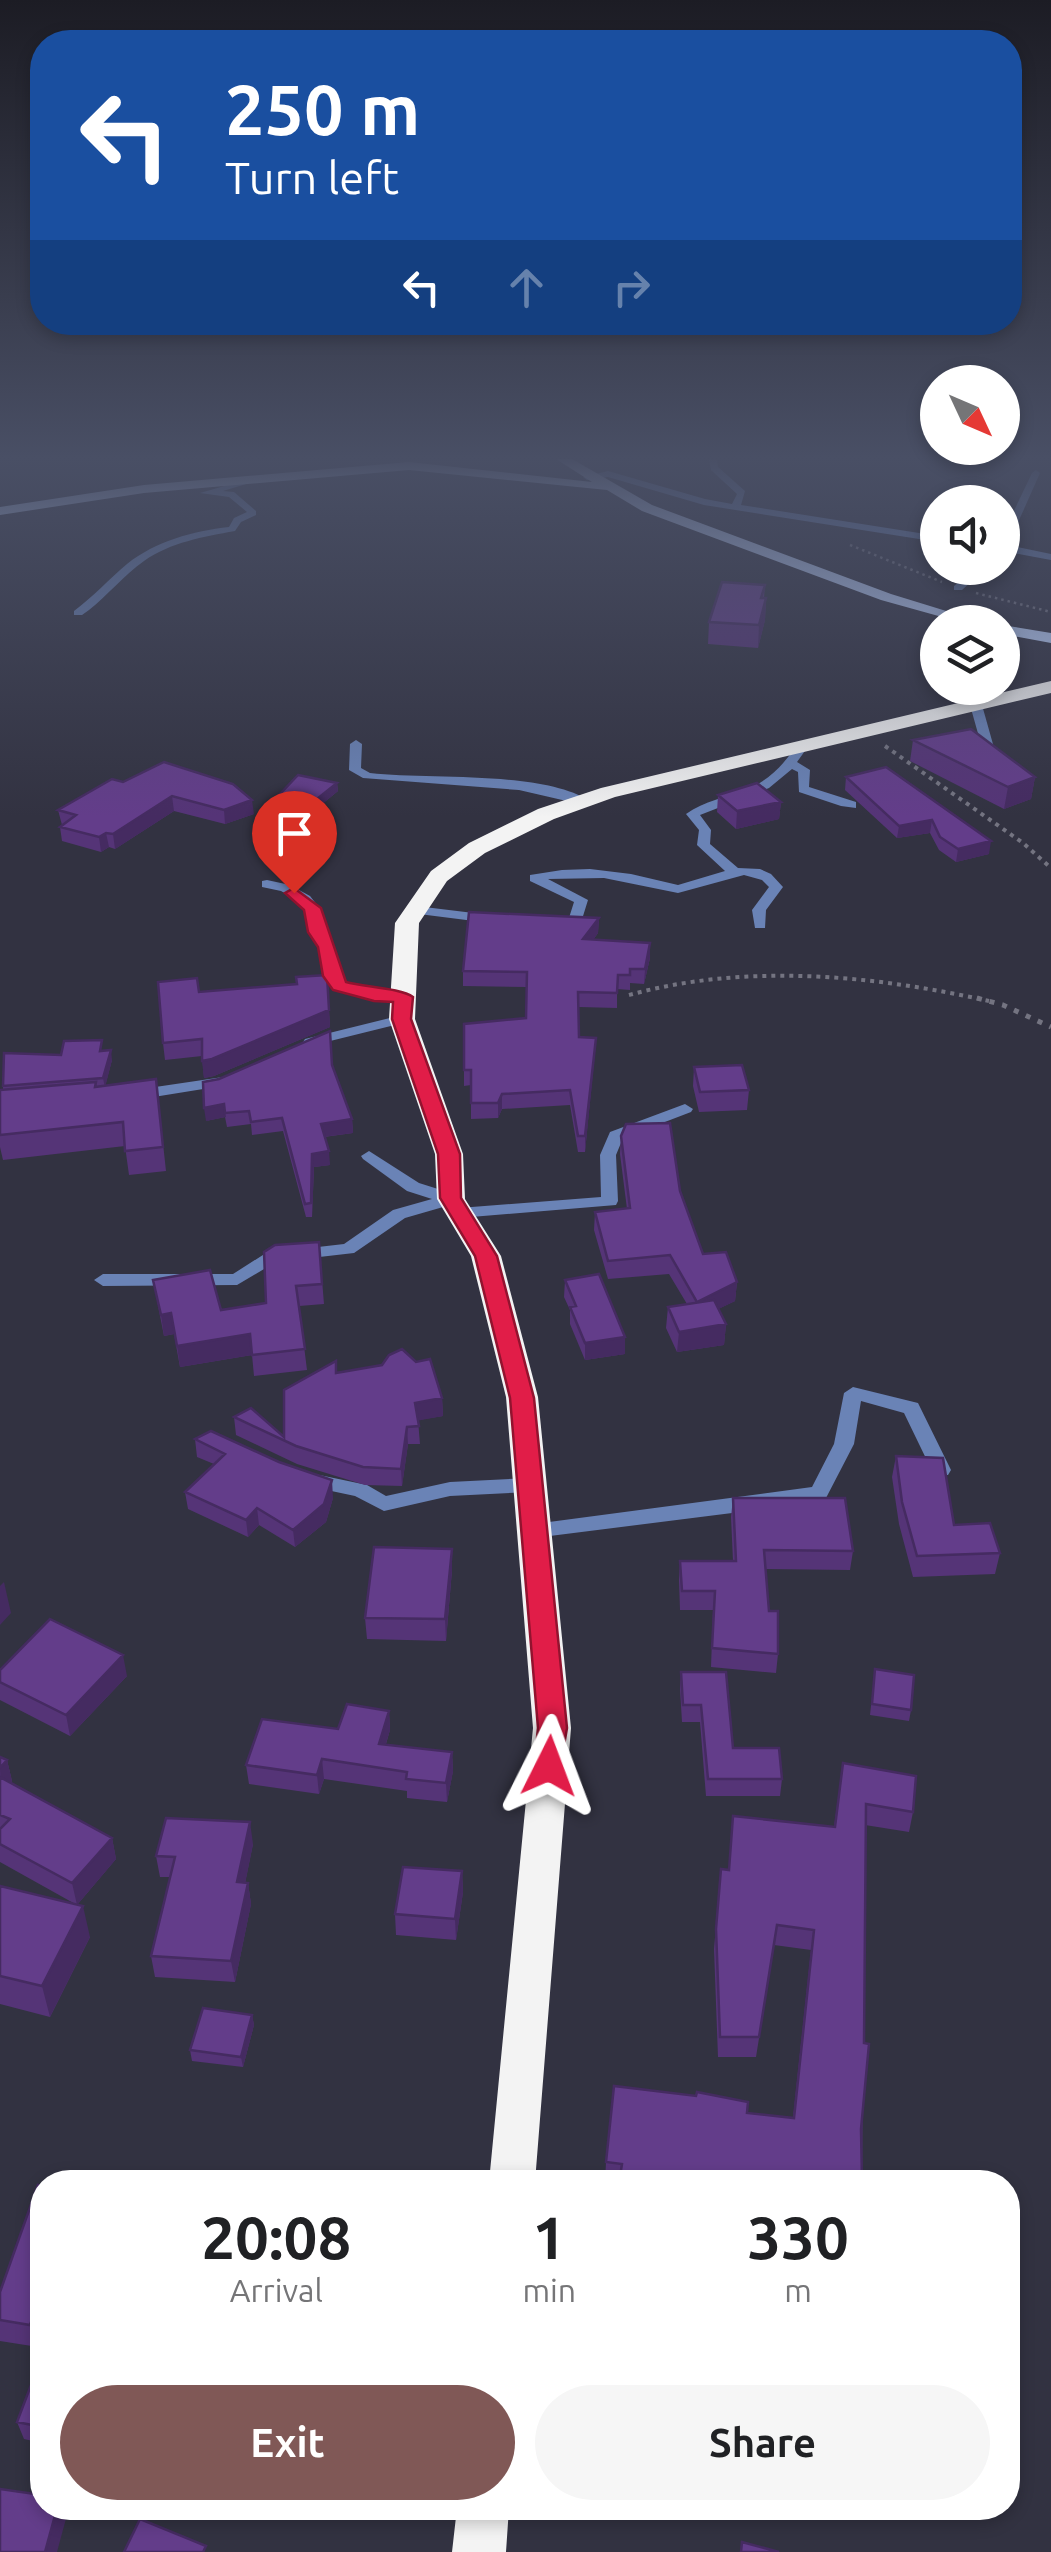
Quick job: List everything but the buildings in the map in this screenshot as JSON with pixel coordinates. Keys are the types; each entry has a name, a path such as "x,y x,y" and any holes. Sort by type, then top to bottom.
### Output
{"highway":[{"path":"1020,694 1051,687"},
{"path":"513,2170 552,1728 522,1398 486,1256 455,1206 449,1154 402,1008 407,923 439,876 477,848 546,814 608,792 796,755 976,705"},
{"path":"478,2552 481,2520"}],"main road":[{"path":"834,578 920,607"},
{"path":"1020,633 1051,638"}],"street":[{"path":"78,613 106,594 120,578"},
{"path":"958,588 961,585"},
{"path":"976,705 992,764"},
{"path":"356,744 355,770 366,778 396,776 515,787 584,801"},
{"path":"734,872 703,845 705,830 692,814 766,786 796,755 804,770 803,789 821,792 840,804 852,806"},
{"path":"538,923 574,926 581,900 536,878 558,872 642,880 679,890 734,872 760,874 770,878 776,887 760,910 760,925"},
{"path":"267,884 286,888 312,908 317,932 327,947 333,976 340,986 402,1008"},
{"path":"416,910 455,918 504,920"},
{"path":"300,1046 402,1008"},
{"path":"120,1096 219,1084 235,1076"},
{"path":"104,1280 238,1279 272,1257 348,1249 398,1214 455,1206 610,1201 608,1156 616,1136 685,1109"},
{"path":"368,1156 413,1188 455,1206"},
{"path":"534,1531 638,1515 720,1510 819,1493 844,1444 853,1393 911,1408 941,1470"},
{"path":"294,1474 331,1487 360,1490 384,1504 450,1489 530,1485"}],"path":[{"path":"933,578 1051,612"},
{"path":"866,733 1022,843 1051,868"},
{"path":"629,995 657,984 726,978 882,982 991,1001 1051,1028"}],"route":[{"path":"294,893 312,908 317,932 327,947 333,976 340,986 374,996 403,997 402,1019 449,1154 450,1198 486,1256 522,1398 552,1728 549,1766"}]}
